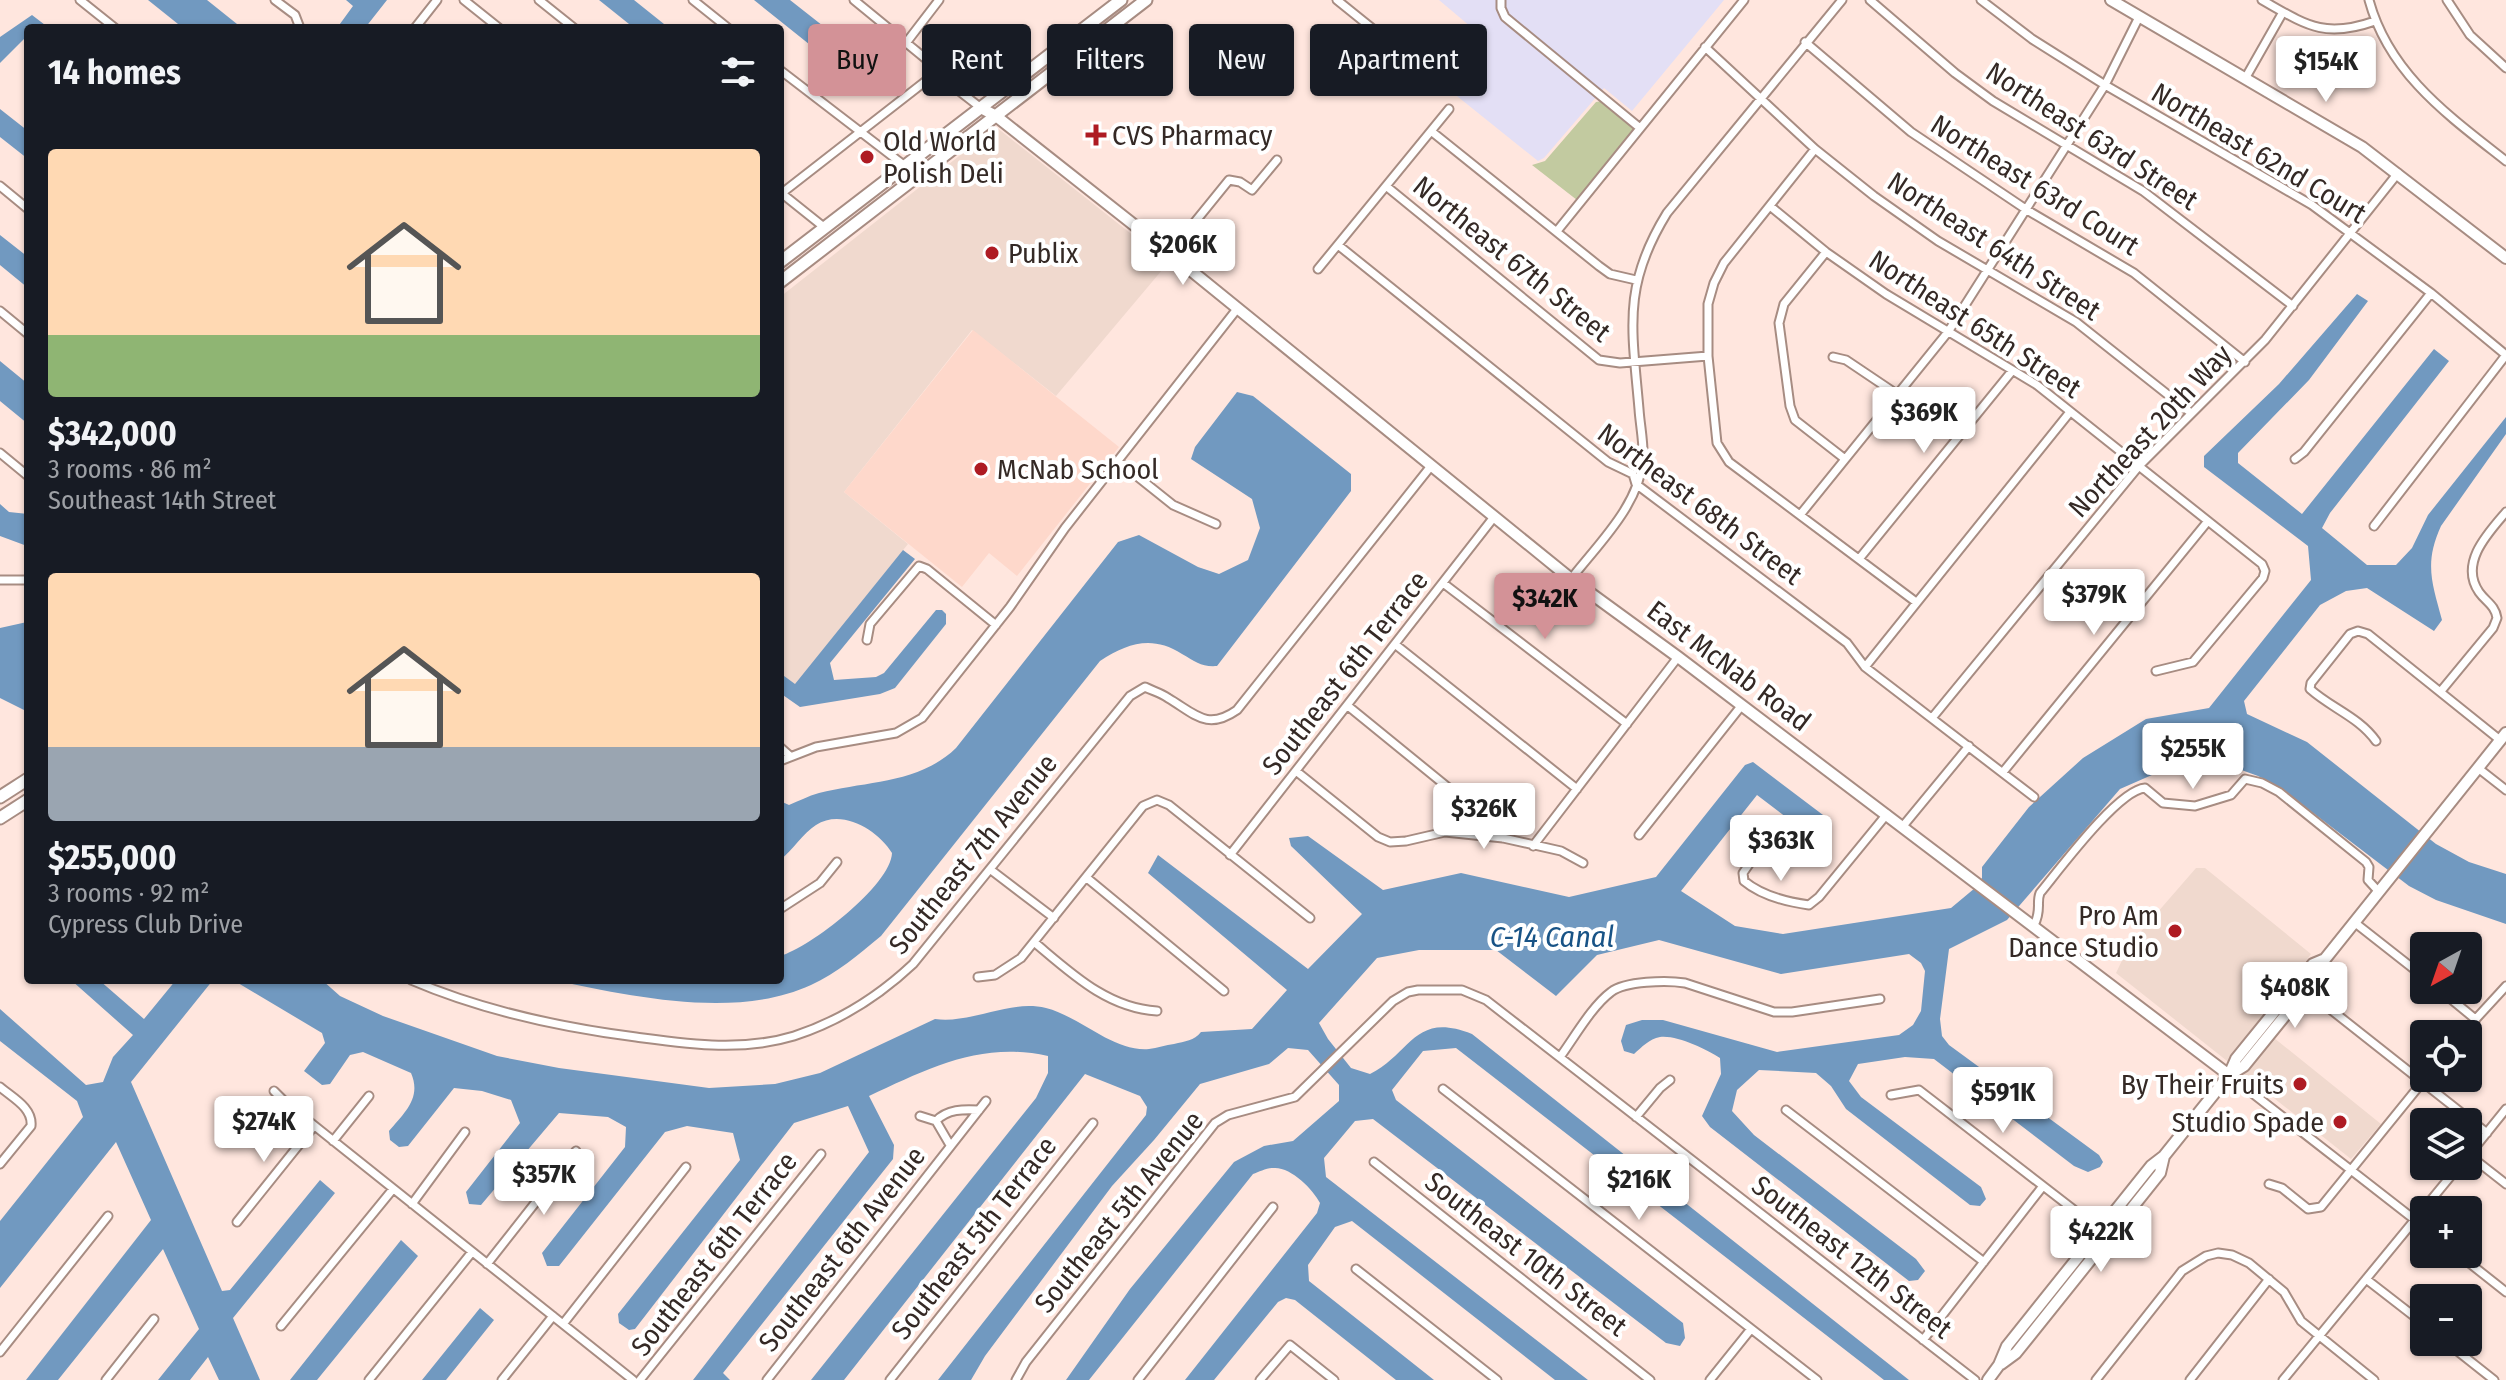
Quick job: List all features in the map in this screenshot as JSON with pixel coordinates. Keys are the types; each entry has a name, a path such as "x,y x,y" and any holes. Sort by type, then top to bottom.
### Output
{"main road":[{"path":"1113,24 1120,11 1121,0"},
{"path":"784,259 1121,0"},
{"path":"1114,24 1134,5 1146,0"},
{"path":"784,279 1047,76"},
{"path":"832,242 845,212"},
{"path":"813,257 825,228"},
{"path":"0,797 24,782"},
{"path":"0,818 24,803"}],"street":[{"path":"80,0 110,24"},
{"path":"275,0 295,15 298,24"},
{"path":"418,24 437,0"},
{"path":"464,0 494,24"},
{"path":"539,0 569,24"},
{"path":"693,0 723,24"},
{"path":"854,0 883,24"},
{"path":"922,56 906,43 939,0"},
{"path":"1337,0 1367,24"},
{"path":"1557,231 1744,0"},
{"path":"1571,579 1620,516 1636,484 1643,459 1633,297 1652,238 1667,213 1842,0"},
{"name":"Northeast 63rd Street","path":"1870,0 1980,92 2143,191 2293,306"},
{"name":"Northeast 62nd Court","path":"1981,0 2032,39 2105,85 2270,179 2351,233 2506,355"},
{"path":"2111,0 2324,123 2398,173 2506,258"},
{"path":"2262,0 2314,27 2330,30 2352,29 2375,21"},
{"path":"2369,0 2375,21 2395,58 2417,86 2506,161"},
{"path":"2447,0 2470,35 2506,68"},
{"path":"1501,1 1505,17 1640,128"},
{"path":"2246,77 2283,12"},
{"path":"1800,515 1948,332 2105,85 2139,17"},
{"name":"Northeast 63rd Court","path":"1805,42 1911,132 2027,210 2134,273 2245,362"},
{"name":"Northeast 64th Street","path":"1705,47 1815,149 1887,205 1938,241 2076,322 2191,413"},
{"path":"784,73 905,166"},
{"path":"784,190 922,84"},
{"path":"966,96 981,108"},
{"name":"East McNab Road","path":"981,108 996,116 1175,258 1571,579 1903,826 2229,1075"},
{"path":"1318,269 1449,109"},
{"path":"1431,131 1610,274 1636,280"},
{"path":"1815,149 1724,263 1714,283 1708,304 1708,356 1717,443 1729,462 1916,602"},
{"path":"1175,258 1189,240 1186,233 1229,180 1240,182 1252,190 1277,160"},
{"name":"Northeast 20th Way","path":"1932,718 2139,466 2245,362 2293,306 2398,173"},
{"path":"0,186 24,206"},
{"name":"Northeast 67th Street","path":"1386,186 1599,360 1607,363 1708,356"},
{"path":"784,194 825,228"},
{"name":"Northeast 65th Street","path":"1770,206 1826,252 1886,294 2037,385 2262,564 2265,571 2263,578 2193,662 2156,671"},
{"name":"Northeast 68th Street","path":"1338,245 1608,462 1633,474 1636,484 1847,643 1865,667 2034,797"},
{"path":"1826,252 1784,304 1779,323 1790,406 1795,420 1845,459"},
{"path":"2295,459 2304,452 2431,293"},
{"path":"784,758 816,747 896,733 911,726 933,706 996,625 1056,539 1237,309"},
{"path":"0,311 24,331"},
{"path":"2374,526 2506,355"},
{"path":"1833,357 1846,360 1898,395"},
{"path":"1859,559 2012,371"},
{"path":"1865,667 2070,412"},
{"path":"0,453 24,473"},
{"path":"1118,461 1173,505 1216,524"},
{"name":"Southeast 7th Avenue","path":"420,984 508,1015 697,1045 749,1045 792,1037 832,1022 893,983 913,964 1130,696 1145,687 1165,695 1198,718 1211,720 1225,719 1237,710 1431,466"},
{"path":"2441,691 2493,628 2497,618 2496,611 2475,584 2472,567 2479,547 2506,512"},
{"name":"Southeast 6th Terrace","path":"1230,855 1494,517"},
{"path":"2003,772 2208,521"},
{"path":"867,640 870,624 919,566 927,569 996,625"},
{"path":"0,580 24,580"},
{"path":"1443,583 1627,724"},
{"path":"2229,1075 2244,1066 2306,990 2322,970 2325,959 2503,736 2368,634 2358,631 2350,634 2311,683 2310,689 2337,706 2376,741"},
{"path":"1396,645 1577,789"},
{"path":"1533,846 1678,657"},
{"path":"1639,835 1742,705"},
{"path":"1348,706 1499,829 1503,838"},
{"path":"1903,826 1969,746"},
{"path":"784,751 789,755"},
{"path":"2478,768 2506,790"},
{"path":"1296,771 1378,837 1390,842 1445,832 1503,838 1561,851 1583,863"},
{"path":"2034,925 2040,914 2040,893 2111,810 2136,789 2145,788 2163,803 2195,806 2231,795 2245,779 2262,783 2279,792 2366,862 2369,867 2368,880 2379,892"},
{"path":"978,977 995,975 1021,958 1148,802 1157,800 1169,805 1310,918"},
{"path":"1766,848 1754,857 1743,873 1744,881 1767,894 1809,905 1887,814"},
{"path":"784,906 820,883 837,862"},
{"path":"991,870 1054,918"},
{"path":"1087,878 1224,991"},
{"path":"2354,922 2410,966"},
{"path":"1034,942 1085,984 1109,998 1138,1010 1157,1011"},
{"path":"1988,1380 2007,1346 2151,1166 2164,1156 2229,1075 2236,1059 2313,964 2325,959"},
{"path":"1560,1057 1603,1000 1612,991 1624,986 1671,981 1685,983 1774,1012 1880,999"},
{"path":"2457,1004 2474,1018 2506,986"},
{"name":"Southeast 5th Avenue","path":"1016,1380 1026,1362 1215,1123 1228,1115 1295,1097 1393,1001 1408,992 1462,990 1474,994"},
{"path":"2306,990 2410,1069"},
{"name":"Southeast 12th Street","path":"1474,994 1560,1057 1975,1380"},
{"path":"2229,1075 2410,1216"},
{"path":"1636,1117 1670,1080"},
{"path":"0,1087 28,1111 31,1118 31,1126 0,1164"},
{"path":"1443,1089 1817,1380"},
{"path":"1891,1095 1919,1090 2100,1230"},
{"path":"274,1091 633,1380"},
{"path":"2269,1184 2282,1188 2308,1209 2321,1207 2414,1092"},
{"path":"2438,1092 2487,1133"},
{"path":"333,1141 369,1096"},
{"name":"Southeast 6th Avenue","path":"767,1380 986,1101"},
{"path":"2482,1139 2506,1109"},
{"name":"Southeast 6th Avenue","path":"936,1121 945,1113 979,1110"},
{"path":"1786,1110 1984,1262"},
{"name":"Southeast 6th Avenue","path":"920,1116 936,1121 950,1145"},
{"name":"Southeast 5th Terrace","path":"890,1380 1093,1123"},
{"path":"237,1222 314,1126"},
{"path":"412,1204 465,1132"},
{"path":"487,1264 576,1151"},
{"name":"Southeast 6th Terrace","path":"640,1380 821,1154"},
{"path":"1999,1365 2016,1353 2160,1173 2164,1156"},
{"name":"Southeast 10th Street","path":"1374,1162 1650,1380"},
{"path":"2482,1166 2506,1184"},
{"path":"563,1324 686,1167"},
{"path":"2435,1196 2448,1180"},
{"path":"1923,1340 2043,1186"},
{"path":"281,1326 393,1189"},
{"path":"1138,1380 1273,1207"},
{"path":"0,1352 108,1216"},
{"path":"2283,1380 2410,1226"},
{"path":"369,1380 472,1252"},
{"path":"2096,1380 2182,1271 2206,1256 2232,1255 2249,1263 2284,1292 2301,1321 2374,1380"},
{"path":"2476,1268 2506,1292"},
{"path":"1356,1269 1497,1380"},
{"path":"2190,1380 2269,1279"},
{"path":"2366,1279 2410,1313"},
{"path":"502,1380 553,1316"},
{"path":"106,1380 154,1319"},
{"path":"1710,1380 1751,1329"},
{"path":"1260,1380 1290,1345 1334,1380"},
{"path":"2464,1356 2494,1380"}],"shaded area":[{"path":"1439,0 1724,0 1632,111 1604,88 1544,158 1538,161 1457,96 1487,96 1487,24 1467,24"},
{"path":"996,127 1168,263 1056,396 972,330 844,492 908,544 795,685 784,676 784,294"},
{"name":"McNab School","path":"973,330 1119,447 1017,576 989,553 962,587 844,492"},
{"path":"2196,868 2205,868 2311,954 2258,1025 2381,1124 2351,1159 2116,973 2130,944"}],"green space":[{"path":"1602,101 1633,125 1633,132 1577,200 1532,165 1545,161 1596,102"}],"water":[{"path":"148,0 207,0 237,24 178,24"},
{"path":"346,0 387,0 368,24 340,24 353,6"},
{"path":"599,0 634,0 664,24 629,24"},
{"path":"754,0 790,0 821,24 808,24 808,43"},
{"path":"32,15 44,24 24,24 24,39 0,63 0,37"},
{"path":"0,109 24,128 24,156 0,137"},
{"path":"0,235 24,254 24,285 0,265"},
{"name":"C-14 Canal","path":"2357,294 2368,301 2309,380 2238,453 2238,463 2302,514 2434,349 2449,361 2330,513 2322,528 2367,565 2396,565 2412,548 2428,515 2506,417 2506,434 2441,526 2436,539 2431,573 2442,620 2434,631 2367,588 2346,591 2320,605 2244,701 2247,714 2307,742 2436,844 2469,862 2506,874 2506,924 2436,900 2409,886 2279,787 2236,768 2198,764 2161,771 2120,789 2007,920 1949,949 1940,1019 1942,1036 1949,1045 2099,1155 2103,1162 2100,1167 2088,1172 2074,1166 1934,1059 1905,1057 1858,1064 1849,1081 1861,1097 1981,1187 1986,1199 1980,1206 1970,1205 1846,1109 1831,1086 1816,1073 1759,1070 1737,1090 1732,1111 1754,1135 1916,1259 1925,1271 1918,1280 1909,1281 1710,1127 1702,1116 1721,1074 1720,1058 1675,1038 1656,1038 1634,1054 1624,1051 1621,1041 1626,1025 1642,1020 1663,1020 1777,1052 1899,1035 1913,1025 1921,1011 1925,971 1921,963 1909,954 1781,974 1659,940 1597,955 1556,996 1496,950 1419,950 1377,958 1319,1023 1351,1068 1370,1074 1425,1031 1453,1028 1472,1034 1909,1380 1884,1380 1456,1048 1423,1051 1392,1090 1396,1100 1683,1323 1685,1338 1680,1346 1666,1343 1373,1119 1355,1121 1324,1158 1326,1177 1588,1380 1555,1380 1352,1221 1335,1227 1308,1265 1309,1281 1434,1380 1396,1380 1295,1300 1286,1298 1278,1302 1214,1380 1185,1380 1317,1213 1320,1203 1307,1185 1287,1171 1273,1168 1253,1174 1089,1380 1066,1380 1130,1289 1234,1162 1264,1146 1293,1141 1339,1101 1339,1085 1308,1050 1288,1048 1269,1064 1200,1084 1112,1186 985,1356 971,1380 938,1380 1146,1115 1147,1107 1140,1096 1085,1074 844,1380 811,1380 1036,1098 1048,1073 1048,1056 1024,1052 978,1055 934,1067 869,1096 894,1145 893,1159 723,1373 730,1380 693,1380 869,1152 848,1106 794,1123 635,1329 629,1330 619,1323 618,1314 740,1160 733,1133 687,1126 665,1132 559,1266 547,1266 542,1253 625,1147 626,1127 608,1117 559,1113 481,1205 469,1204 466,1192 520,1123 511,1100 482,1091 454,1088 408,1146 399,1147 390,1140 389,1131 413,1098 411,1073 363,1052 350,1055 330,1084 322,1085 304,1071 325,1043 322,1033 240,984 326,984 340,996 383,1016 497,1056 559,1068 709,1088 775,1084 820,1073 935,1019 963,1018 1018,1007 1032,1006 1059,1012 1110,1040 1149,1049 1189,1040 1201,1032 1252,1029 1287,990 1148,873 1158,855 1308,969 1362,914 1291,846 1289,838 1308,836 1383,890 1461,873 1569,897 1656,877 1745,765 1753,762 1827,818 1828,828 1798,866 1779,852 1799,827 1757,795 1681,891 1735,926 1783,934 1951,908 1975,888 1982,878 1982,867 2029,807 2083,758 2146,719 2209,708 2311,580 2308,546 2204,467 2204,456 2279,384"},
{"path":"0,361 24,381 24,421 0,401"},
{"path":"1237,392 1253,396 1351,474 1351,491 1217,666 1203,665 1171,648 1150,643 1130,646 1100,661 881,936 839,969 811,985 750,1001 716,1003 649,998 573,984 784,984 784,954 810,941 847,914 878,881 892,853 869,830 848,820 837,819 826,820 811,828 784,856 784,803 789,805 819,793 891,780 926,769 941,760 956,748 1118,542 1139,535 1198,567 1219,574 1248,560 1260,528 1252,499 1191,459 1195,447"},
{"path":"0,504 9,512 24,514 24,545 0,536"},
{"path":"903,550 915,559 830,663 834,680 876,677 884,673 936,610 942,610 946,614 946,624 895,688 880,694 800,707 784,696 784,676 795,684"},
{"path":"24,623 24,710 0,698 0,628"},
{"path":"76,984 104,984 144,1019 173,984 210,984 131,1082 222,1291 230,1290 320,1180 335,1193 233,1318 260,1380 219,1380 208,1357 190,1380 158,1380 199,1329 163,1249 58,1380 26,1380 151,1220 116,1142 0,1288 0,1221 83,1117 77,1101 0,1041 0,1009 86,1085 103,1082 113,1057 133,1035"},
{"path":"401,1240 418,1256 317,1380 290,1380"},
{"path":"480,1308 494,1320 446,1380 422,1380"}],"place":[{"name":"CVS Pharmacy","path":"1096,135"},
{"name":"Old World Polish Deli","path":"867,157"},
{"name":"Publix","path":"992,253"},
{"name":"McNab School","path":"981,469"},
{"name":"Pro Am Dance Studio","path":"2175,931"},
{"name":"By Their Fruits","path":"2300,1084"},
{"name":"Studio Spade","path":"2340,1122"}]}
